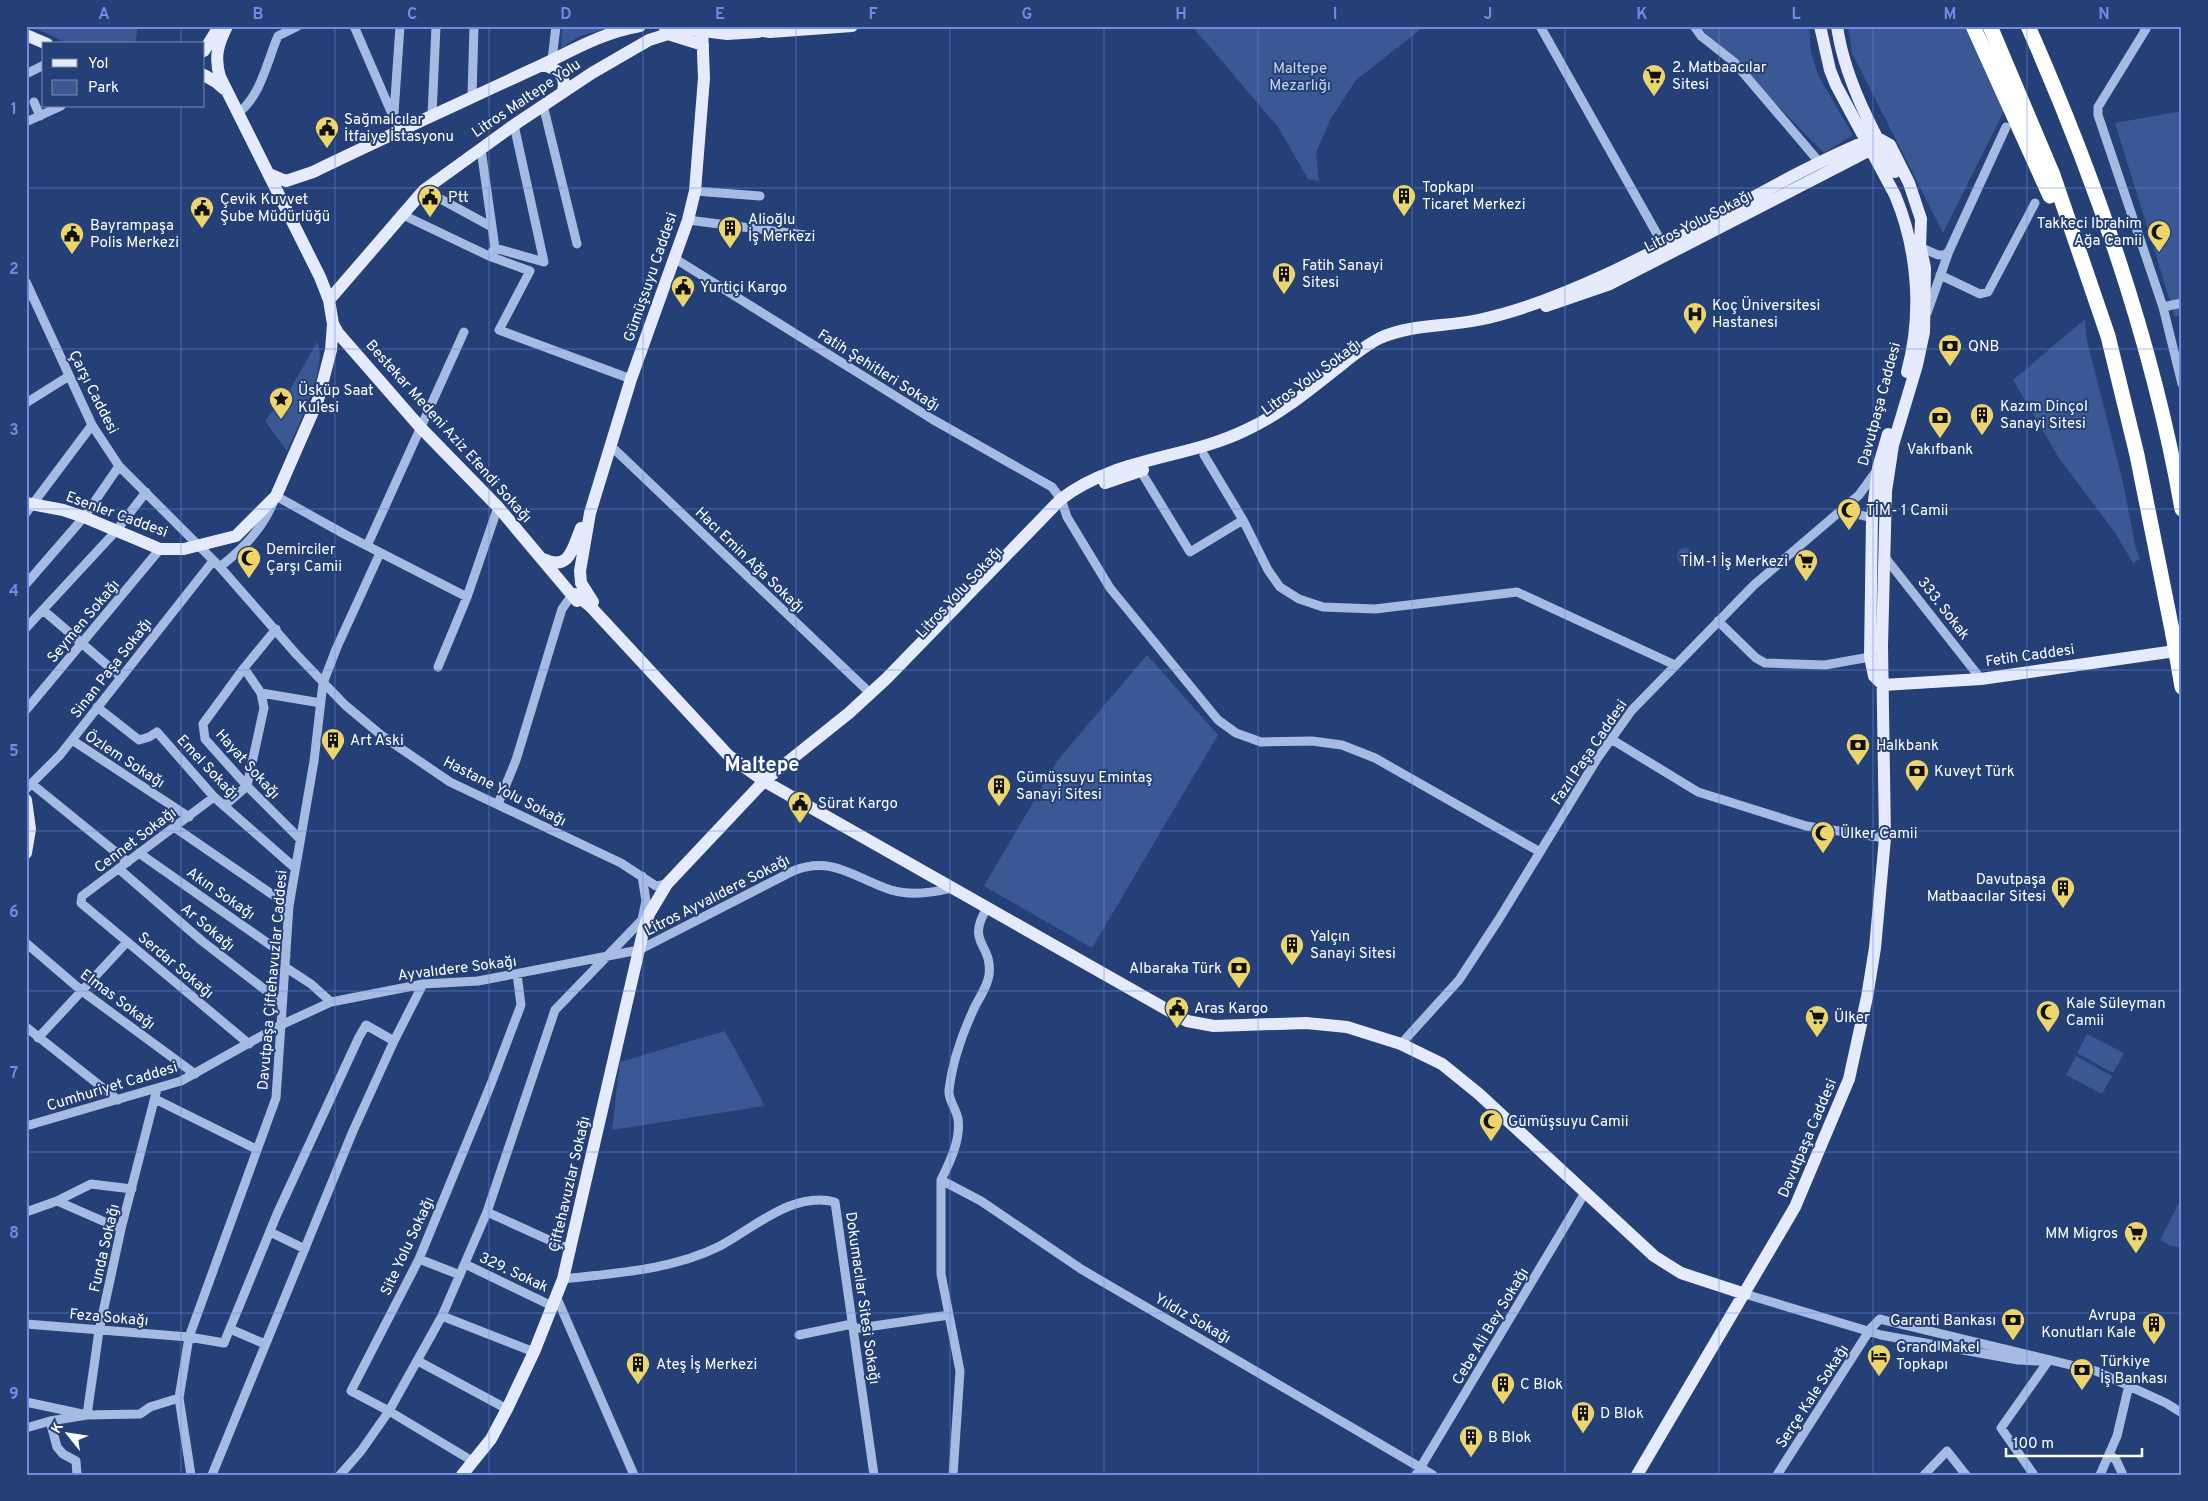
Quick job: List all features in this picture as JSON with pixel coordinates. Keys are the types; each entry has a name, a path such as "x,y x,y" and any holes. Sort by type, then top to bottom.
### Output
{"highway":[{"path":"1974,26 2060,220 2082,262"},
{"path":"1990,26 2053,176 2108,336 2173,635 2179,654 2182,687"},
{"path":"2028,26 2093,187 2134,311 2159,405 2182,509"},
{"path":"2038,26 2046,47 2048,72"}],"main road":[{"path":"205,49 218,26"},
{"path":"227,26 219,42 216,62 227,92 320,277 329,300 334,324 331,350 318,400 276,496"},
{"path":"269,174 286,181 296,178 472,96 548,63 608,33 640,26"},
{"path":"664,26 727,34 852,26"},
{"path":"696,26 703,45"},
{"name":"Gümüşsuyu Caddesi","path":"590,513 632,380 688,220 696,191 704,78 702,26"},
{"path":"723,26 758,32"},
{"name":"Davutpaşa Caddesi","path":"1637,1475 1796,1206 1846,1091 1867,998 1875,948 1885,838 1883,685 1886,491 1889,466 1922,346 1926,316 1925,268 1908,201 1830,70 1820,26"},
{"path":"1832,26 1842,49"},
{"name":"Davutpaşa Caddesi","path":"1837,26 1842,49 1872,143 1902,213 1911,248 1916,299 1908,367 1878,468 1872,518 1870,657 1874,676 1883,685"},
{"name":"Litros Maltepe Yolu","path":"329,300 401,214 424,190 563,91 649,40 668,34 703,45"},
{"path":"26,35 43,42"},
{"path":"548,63 563,78 563,91"},
{"path":"205,76 227,92"},
{"name":"Litros Yolu Sokağı","path":"1666,249 1872,143"},
{"name":"Litros Yolu Sokağı","path":"667,884 764,781 775,780 793,769 985,590 1069,493 1122,467 1205,446 1250,429 1285,408 1380,343 1416,334 1478,328 1510,319 1610,284 1666,249 1820,163 1872,143"},
{"name":"Bestekar Medeni Aziz Efendi Sokağı","path":"334,324 338,333 420,427 498,507 572,596"},
{"name":"Litros Yolu Sokağı","path":"1062,503 1108,481 1140,470 1204,455 1243,440 1285,418 1380,343"},
{"name":"Esenler Caddesi","path":"29,507 84,517 160,549 184,549 236,536 276,496"},
{"path":"543,559 556,563 566,559 590,513"},
{"path":"590,513 580,560 581,583 597,608 643,665"},
{"path":"1872,518 1877,536 1878,597 1884,612"},
{"path":"572,596 578,596 590,606 729,756 764,781 1187,1021 1214,1026 1306,1023 1347,1028 1401,1044 1442,1064 1479,1094 1586,1191 1654,1256 1681,1273 1745,1294"},
{"name":"Fetih Caddesi","path":"1883,685 1981,678 2179,654"},
{"path":"26,800 30,829 26,853"},
{"name":"Çiftehavuzlar Sokağı","path":"462,1475 491,1439 507,1409 534,1352 563,1279 571,1250 638,940 649,914 667,884"}],"street":[{"path":"238,113 247,106 254,95 278,36 298,26"},
{"path":"354,26 394,114 399,130"},
{"path":"394,114 400,26"},
{"path":"432,116 436,26"},
{"path":"472,96 474,26"},
{"path":"548,63 556,26"},
{"path":"1540,26 1666,249"},
{"path":"1694,26 1701,36 1734,62 1820,163"},
{"path":"2142,26 2146,29 2098,107 2098,115 2162,307 2182,384"},
{"path":"26,74 42,66"},
{"path":"34,102 40,116"},
{"path":"543,105 576,244"},
{"path":"26,122 57,108"},
{"path":"495,248 544,262 514,125"},
{"path":"1926,316 1949,251 2006,128"},
{"path":"481,149 495,248 489,256"},
{"path":"424,190 492,227"},
{"path":"696,191 760,196"},
{"path":"1940,276 1980,294 1988,292 2035,203"},
{"path":"401,214 489,256 530,271 499,330 632,380"},
{"path":"688,220 805,235"},
{"path":"1920,246 1938,255 1945,255 1949,251"},
{"name":"Fatih Şehitleri Sokağı","path":"674,258 932,419 1045,482 1062,503 1071,524 1110,588 1170,663 1224,724 1236,733 1261,742 1312,741 1342,745 1376,758 1540,852"},
{"name":"Çarşı Caddesi","path":"26,282 30,300 92,425 119,466 198,546"},
{"path":"2162,307 2182,303"},
{"path":"367,546 464,332"},
{"path":"26,403 69,376"},
{"path":"29,507 92,425"},
{"name":"Hacı Emin Ağa Sokağı","path":"611,446 873,696"},
{"path":"1204,455 1242,520 1268,570 1280,587 1299,599 1316,605 1375,609 1517,592 1675,665"},
{"path":"26,584 84,517 119,466"},
{"name":"Fazıl Paşa Caddesi","path":"1401,1044 1458,980 1632,710 1754,585 1859,495 1878,468"},
{"path":"1140,470 1190,552 1242,520"},
{"path":"26,628 116,530 146,492"},
{"path":"276,496 380,553 467,596"},
{"name":"Sinan Paşa Sokağı","path":"29,786 72,740 121,677 216,564 237,553 260,530 276,496"},
{"path":"438,667 467,596 498,507"},
{"path":"1841,510 1872,518"},
{"name":"Hastane Yolu Sokağı","path":"198,546 344,705 381,735 450,782 621,863 656,886 667,884"},
{"name":"Seymen Sokağı","path":"26,710 160,549"},
{"name":"Davutpaşa Çiftehavuzlar Caddesi","path":"191,1475 179,1398 189,1337 276,1098 289,906 323,683 380,553"},
{"name":"333. Sokak","path":"1884,556 1981,678"},
{"path":"498,804 516,760 562,609 572,596"},
{"path":"43,610 121,677"},
{"path":"1718,621 1756,658 1765,663 1825,666 1870,657"},
{"name":"Hayat Sokağı","path":"276,629 244,668 203,724 205,739 247,786 300,839"},
{"path":"224,806 247,786 264,708 261,693 244,668"},
{"path":"261,693 321,703"},
{"name":"Emel Sokağı","path":"97,707 139,740 157,732 214,797 296,868"},
{"name":"Özlem Sokağı","path":"72,740 188,817"},
{"path":"1611,740 1698,792 1806,826 1885,838"},
{"path":"29,786 128,862"},
{"name":"Cennet Sokağı","path":"85,908 82,903 82,896 214,797"},
{"path":"174,827 289,906"},
{"name":"Akın Sokağı","path":"140,853 286,956"},
{"name":"Litros Ayvalıdere Sokağı","path":"638,940 793,871 813,864 831,865 892,890 905,893 936,892 952,888"},
{"name":"Ar Sokağı","path":"119,869 202,941 282,1003"},
{"path":"340,1475 361,1451 389,1410 442,1316 487,1212 555,1010 605,957 638,940 646,908 642,876"},
{"name":"Serdar Sokağı","path":"85,908 249,1044"},
{"path":"953,1475 960,1370 941,1274 942,1180 958,1134 958,1118 949,1090 953,1072 972,1012 988,978 988,957 977,931 978,922 987,908"},
{"name":"Ayvalıdere Sokağı","path":"281,1024 331,1002 423,984 478,981 605,957 638,940"},
{"path":"38,1038 127,942"},
{"name":"Elmas Sokağı","path":"26,943 82,991 195,1074"},
{"path":"285,967 311,984 331,1002"},
{"name":"Site Yolu Sokağı","path":"474,1462 389,1410 351,1391 419,1259 515,1022 521,1005 518,974"},
{"path":"212,1475 353,1132 394,1041 423,984"},
{"name":"Cumhuriyet Caddesi","path":"28,1124 157,1089 195,1074 281,1024"},
{"path":"189,1337 222,1344 315,1127 366,1025 394,1041"},
{"path":"26,1027 118,1100"},
{"name":"Funda Sokağı","path":"87,1415 99,1330 121,1229 157,1089"},
{"path":"154,1099 256,1149"},
{"name":"Yıldız Sokağı","path":"942,1180 981,1201 1081,1268 1418,1471 1433,1475"},
{"path":"26,1212 57,1202 91,1184 132,1189"},
{"name":"Cebe Ali Bey Sokağı","path":"1418,1471 1586,1191"},
{"name":"Dokumacılar Sitesi Sokağı","path":"563,1279 648,1268 692,1257 721,1245 781,1210 810,1200 835,1202 874,1475"},
{"path":"57,1202 121,1229"},
{"path":"487,1212 571,1250"},
{"path":"270,1232 305,1249"},
{"path":"419,1259 460,1275"},
{"name":"329. Sokak","path":"465,1264 554,1301"},
{"path":"1745,1294 1870,1332 2018,1360 2049,1360"},
{"path":"554,1301 634,1475"},
{"path":"799,1335 852,1326 949,1315"},
{"path":"442,1316 534,1352"},
{"path":"1870,1332 1871,1328 1880,1319 2096,1371 2166,1403 2182,1413"},
{"name":"Feza Sokağı","path":"26,1324 189,1337"},
{"path":"230,1329 265,1344"},
{"name":"Serçe Kale Sokağı","path":"1776,1475 1870,1332"},
{"path":"2034,1475 2001,1428 2049,1360"},
{"path":"418,1361 507,1409"},
{"path":"2100,1475 2109,1454 2109,1441 2121,1398 2128,1385"},
{"path":"26,1428 50,1421 87,1415 140,1414 150,1407 179,1398"},
{"path":"26,1402 87,1415"},
{"path":"2166,1403 2182,1407"},
{"path":"50,1421 57,1446 63,1454 76,1461 77,1475"},
{"path":"1924,1475 1948,1451 1966,1475"},
{"path":"2109,1454 2116,1460 2123,1475"}],"green space":[{"path":"31,26 138,26 135,42 65,42"},
{"path":"562,26 616,26 580,36 561,48"},
{"name":"Maltepe Mezarlığı","path":"1192,26 1425,26 1356,80 1330,120 1316,153 1319,181 1308,179 1278,127"},
{"path":"1689,26 1809,26 1811,52 1818,75 1853,135 1824,153 1700,27 1694,33"},
{"path":"1848,26 1967,26 2005,109 1943,233 1852,53"},
{"path":"2182,111 2182,315 2175,317 2115,123"},
{"path":"2085,319 2087,341 2122,478 2136,549 2140,559 2133,563 2116,534 2059,458 2013,380"},
{"path":"317,342 320,352 315,380 304,412 287,451 265,421 291,388"},
{"path":"1682,548 1688,548 1693,553 1691,562 1682,564 1677,559 1677,553"},
{"path":"1147,655 1218,735 1092,948 984,886 1058,760"},
{"path":"725,1031 764,1106 612,1130 620,1062"},
{"path":"2087,1034 2124,1053 2113,1073 2077,1053"},
{"path":"2076,1056 2112,1076 2102,1094 2066,1075"},
{"path":"2182,1197 2182,1247 2171,1246 2160,1240"}],"place":[{"name":"2. Matbaacılar Sitesi","path":"1654,97"},
{"name":"Sağmalcılar İtfaiye İstasyonu","path":"327,149"},
{"name":"Topkapı Ticaret Merkezi","path":"1404,217"},
{"name":"Ptt","path":"430,218"},
{"name":"Çevik Kuvvet Şube Müdürlüğü","path":"202,229"},
{"name":"Alioğlu İş Merkezi","path":"730,249"},
{"name":"Takkeci Ibrahim Ağa Camii","path":"2159,253"},
{"name":"Bayrampaşa Polis Merkezi","path":"72,255"},
{"name":"Fatih Sanayi Sitesi","path":"1284,295"},
{"name":"Yurtiçi Kargo","path":"683,308"},
{"name":"Koç Üniversitesi Hastanesi","path":"1695,335"},
{"name":"QNB","path":"1950,367"},
{"name":"Üsküp Saat Kulesi","path":"281,420"},
{"name":"Kazım Dinçol Sanayi Sitesi","path":"1982,436"},
{"name":"Vakıfbank","path":"1940,439"},
{"name":"TİM- 1 Camii","path":"1849,531"},
{"name":"Demirciler Çarşı Camii","path":"249,579"},
{"name":"TİM-1 İş Merkezi","path":"1806,582"},
{"name":"Art Aski","path":"333,761"},
{"name":"Halkbank","path":"1858,766"},
{"name":"Kuveyt Türk","path":"1917,792"},
{"name":"Gümüşsuyu Emintaş Sanayi Sitesi","path":"999,807"},
{"name":"Sürat Kargo","path":"800,824"},
{"name":"Ülker Camii","path":"1823,854"},
{"name":"Davutpaşa Matbaacılar Sitesi","path":"2063,909"},
{"name":"Yalçın Sanayi Sitesi","path":"1292,966"},
{"name":"Albaraka Türk","path":"1239,989"},
{"name":"Aras Kargo","path":"1177,1029"},
{"name":"Kale Süleyman Camii","path":"2048,1033"},
{"name":"Ülker","path":"1817,1038"},
{"name":"Gümüşsuyu Camii","path":"1491,1142"},
{"name":"MM Migros","path":"2136,1254"},
{"name":"Garanti Bankası","path":"2013,1341"},
{"name":"Avrupa Konutları Kale","path":"2154,1345"},
{"name":"Grand Makel Topkapı","path":"1879,1377"},
{"name":"Ateş İş Merkezi","path":"638,1385"},
{"name":"Türkiye İş Bankası","path":"2082,1391"},
{"name":"C Blok","path":"1503,1405"},
{"name":"D Blok","path":"1583,1434"},
{"name":"B Blok","path":"1471,1458"}],"district":[{"name":"Maltepe","path":"762,764"}]}
